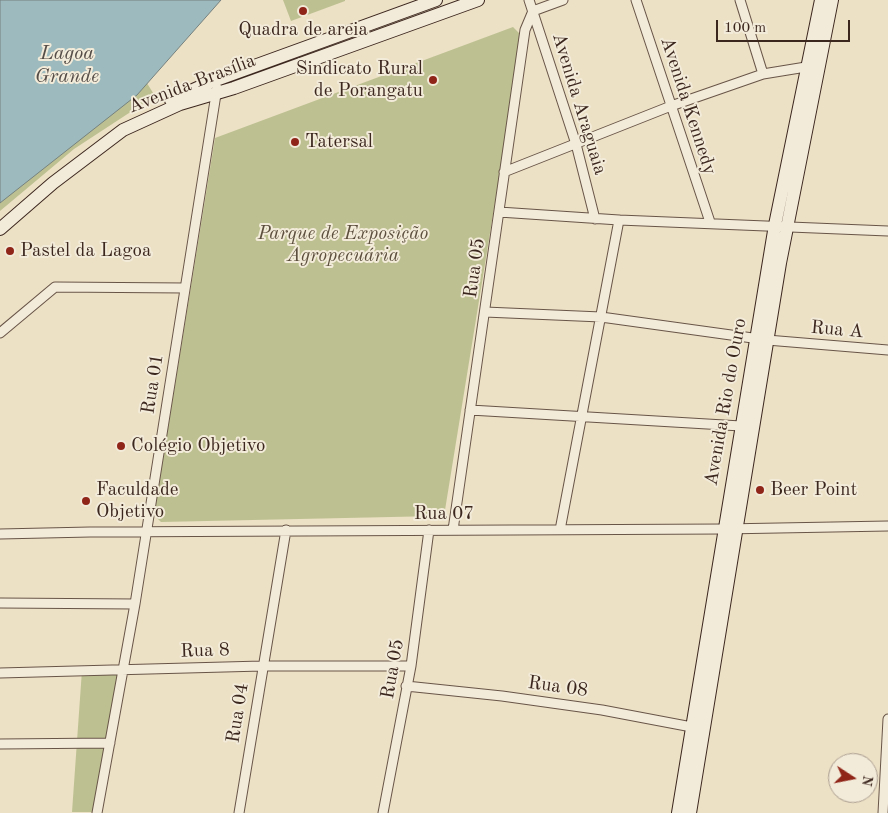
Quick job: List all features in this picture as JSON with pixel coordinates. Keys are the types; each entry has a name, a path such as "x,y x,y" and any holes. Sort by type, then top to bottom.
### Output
{"main road":[{"name":"Avenida Brasília","path":"0,228 53,183 123,130 168,101 216,84 234,73 436,0"},
{"name":"Avenida Brasília","path":"216,84 234,88 478,0"},
{"name":"Avenida Rio do Ouro","path":"690,813 699,728 729,529 781,225 813,66 821,0"},
{"name":"Avenida Rio do Ouro","path":"813,66 832,0"},
{"path":"387,18 390,32"},
{"path":"288,54 292,67"},
{"path":"234,73 234,88"},
{"name":"Avenida Rio do Ouro","path":"743,449 741,426 762,340"},
{"name":"Avenida Rio do Ouro","path":"678,813 699,728"}],"street":[{"name":"Avenida Araguaia","path":"529,0 576,144 596,219"},
{"path":"533,12 563,0"},
{"name":"Avenida Kennedy","path":"636,0 710,222"},
{"path":"740,0 763,74"},
{"name":"Rua 05","path":"453,530 525,30 533,12"},
{"path":"504,172 670,106 763,74 813,66"},
{"name":"Rua 01","path":"97,813 146,531 216,84"},
{"path":"499,212 596,219 710,222 888,231"},
{"path":"560,530 619,220"},
{"path":"0,333 55,287 185,288"},
{"name":"Rua A","path":"485,312 601,317 762,340 888,350"},
{"path":"470,410 741,426"},
{"name":"Rua 07","path":"0,534 146,531 729,529 888,526"},
{"name":"Rua 04","path":"239,813 286,530"},
{"name":"Rua 05","path":"384,813 411,666 430,530"},
{"path":"0,603 134,604"},
{"name":"Rua 8","path":"0,673 262,666 411,666"},
{"name":"Rua 08","path":"406,686 538,701 699,728"},
{"path":"884,813 888,719"},
{"path":"0,744 110,743"}],"green space":[{"name":"Quadra de areia","path":"283,0 345,0 345,1 291,21"},
{"name":"Parque de Exposição Agropecuária","path":"513,27 522,36 445,510 437,516 161,522 154,515 215,138"},
{"path":"145,80 155,96 74,149 0,211 0,197"},
{"path":"82,670 121,670 94,812 72,812"}],"water":[{"name":"Lagoa Grande","path":"0,0 221,0 137,95 0,203"}],"place":[{"name":"Quadra de areia","path":"303,11"},
{"name":"Sindicato Rural de Porangatu","path":"433,80"},
{"name":"Tatersal","path":"295,142"},
{"name":"Pastel da Lagoa","path":"10,251"},
{"name":"Colégio Objetivo","path":"121,446"},
{"name":"Beer Point","path":"760,490"},
{"name":"Faculdade Objetivo","path":"86,501"}]}
